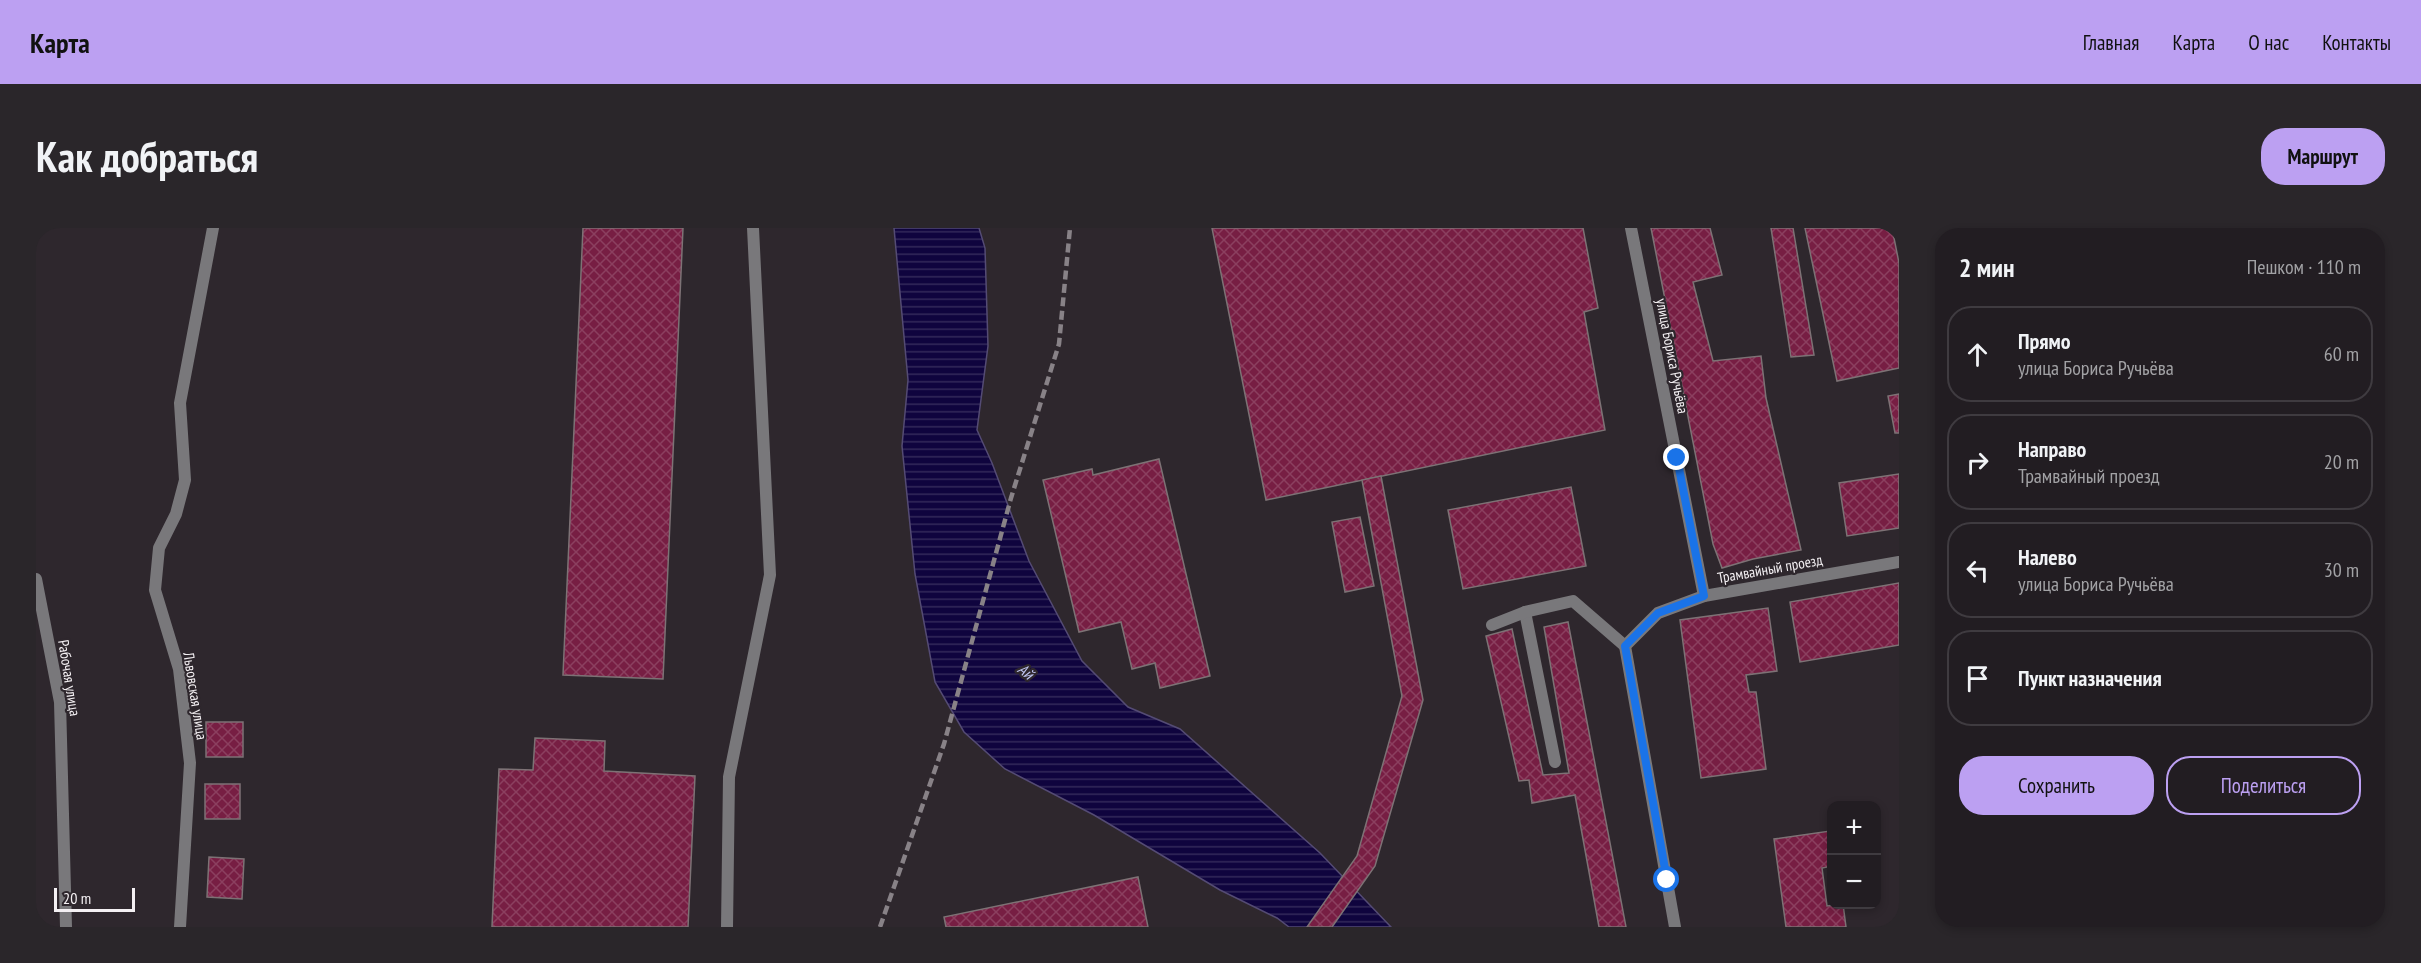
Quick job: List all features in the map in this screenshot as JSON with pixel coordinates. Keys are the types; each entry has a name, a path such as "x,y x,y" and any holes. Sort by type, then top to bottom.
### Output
{"street":[{"name":"Львовская улица","path":"180,927 190,763 179,669 154,590 159,548 176,514 185,480 180,403 213,228"},
{"path":"727,927 729,777 770,575 753,228"},
{"name":"улица Бориса Ручьёва","path":"1631,228 1704,596"},
{"name":"Трамвайный проезд","path":"1625,646 1658,613 1704,596 1899,562"},
{"name":"Рабочая улица","path":"36,579 60,702 66,927"},
{"path":"1492,625 1525,612 1573,601 1625,646 1675,927"},
{"path":"1525,612 1555,762"}],"water":[{"name":"Ай","path":"894,228 979,228 985,248 988,346 977,430 1029,561 1082,661 1128,707 1180,729 1320,853 1391,927 1289,927 1277,918 1220,890 1094,815 1005,769 964,732 935,682 915,574 902,446 908,380"}],"building":[{"path":"583,228 683,228 663,679 563,675"},
{"path":"1212,228 1583,228 1598,308 1584,312 1605,430 1266,500"},
{"path":"1651,228 1710,228 1722,275 1693,282 1713,361 1761,356 1766,398 1801,550 1753,559 1722,568 1713,544"},
{"path":"1771,228 1793,228 1814,355 1791,357"},
{"path":"1805,228 1892,228 1899,263 1899,368 1837,381"},
{"path":"1899,394 1899,433 1895,433 1888,396"},
{"path":"1159,459 1210,676 1160,688 1155,663 1132,669 1121,622 1079,632 1043,480 1092,469 1093,475"},
{"path":"1899,474 1899,528 1847,536 1839,483"},
{"path":"1381,476 1423,700 1375,866 1332,927 1307,927 1357,856 1402,696 1362,480"},
{"path":"1571,487 1586,566 1463,589 1448,510"},
{"path":"1360,517 1374,586 1345,592 1332,522"},
{"path":"1899,583 1899,645 1800,662 1790,602"},
{"path":"1768,608 1777,671 1746,675 1749,692 1756,692 1766,769 1701,778 1680,620"},
{"path":"1568,622 1626,927 1599,927 1575,795 1532,803 1529,780 1519,781 1486,636 1512,629 1543,775 1569,773 1544,627"},
{"path":"206,722 243,722 243,757 206,757"},
{"path":"535,738 605,741 604,771 695,776 688,927 492,927 499,769 533,770"},
{"path":"205,784 240,784 240,819 205,819"},
{"path":"1827,831 1827,867 1822,868 1827,909 1844,909 1846,927 1786,927 1774,839"},
{"path":"209,857 244,859 242,899 207,897"},
{"path":"1138,877 1148,927 946,927 944,917"}],"railway":[{"path":"880,927 944,744 1011,498 1059,344 1070,228"}],"route":[{"path":"1667,880 1625,646 1658,613 1704,596 1677,458"}]}
